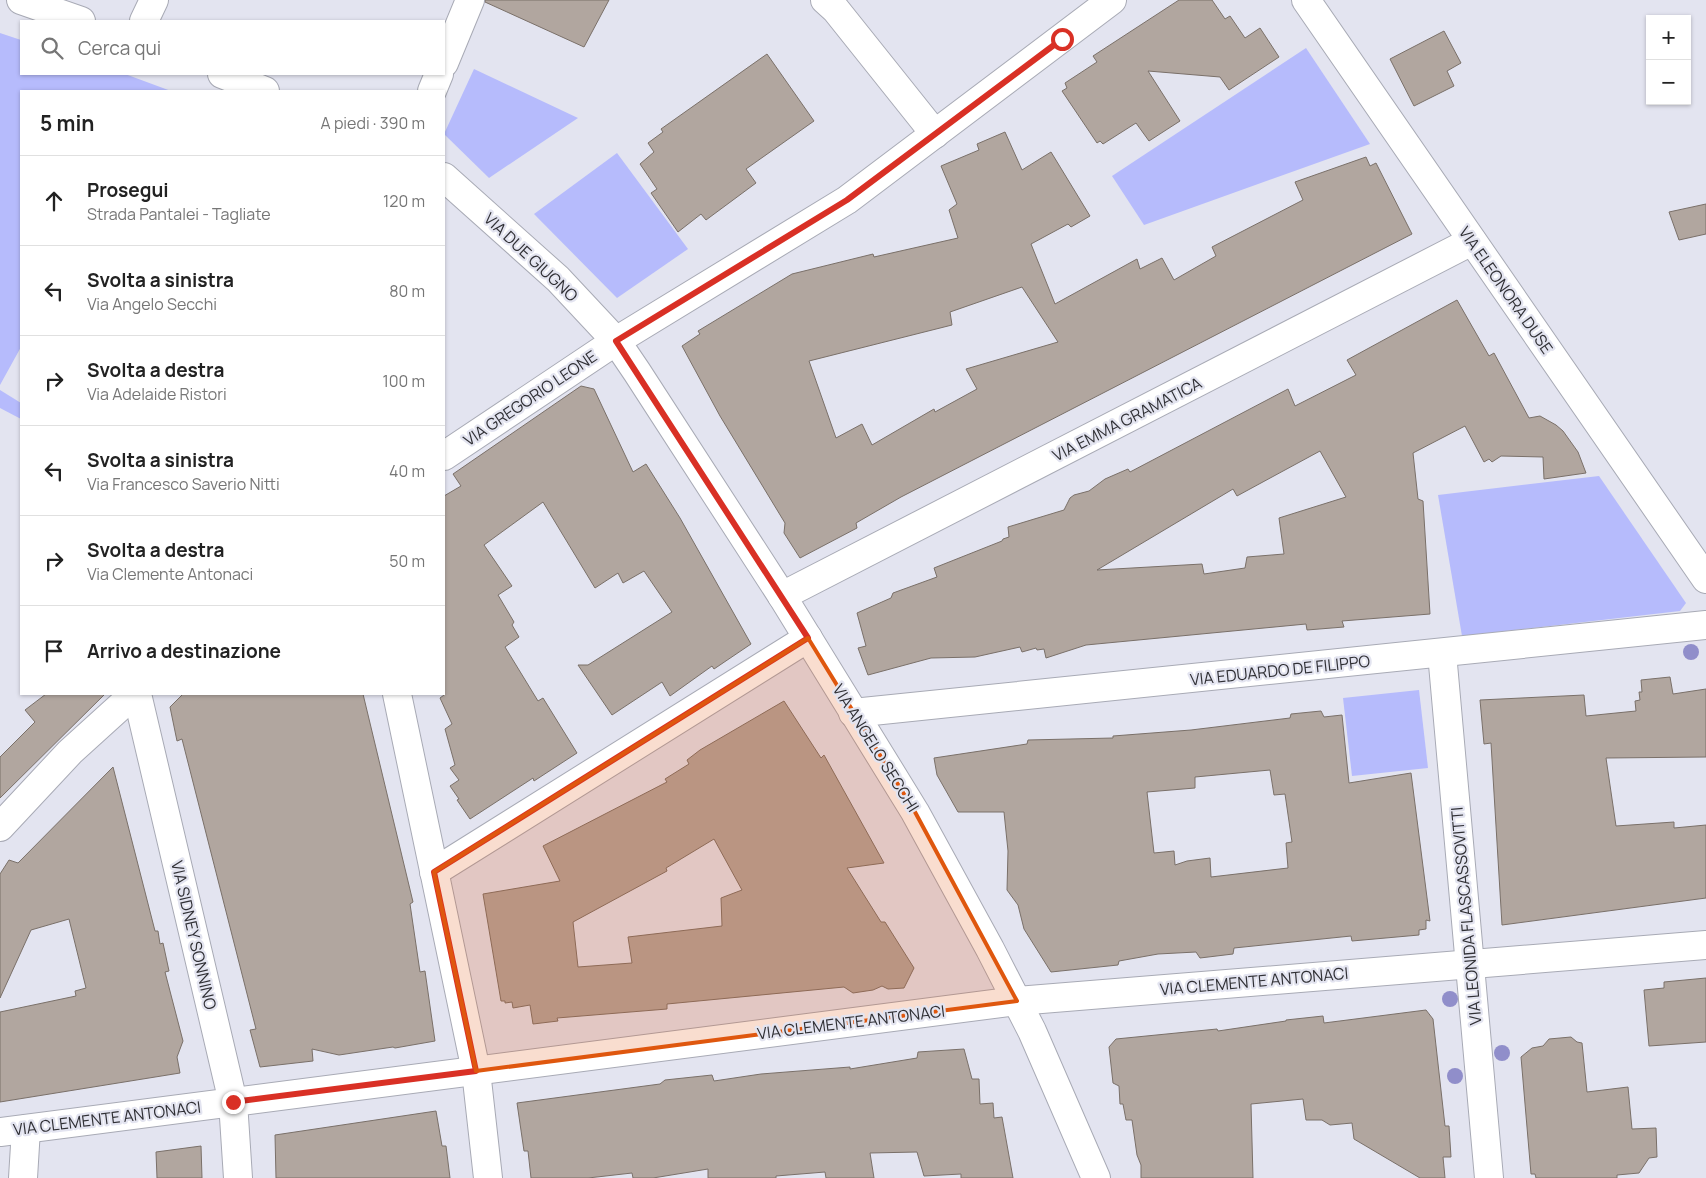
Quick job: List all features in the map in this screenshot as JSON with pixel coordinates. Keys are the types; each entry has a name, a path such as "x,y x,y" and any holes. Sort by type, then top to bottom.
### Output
{"street":[{"path":"21,0 78,20"},
{"path":"144,20 154,0"},
{"path":"445,61 470,0"},
{"path":"825,0 836,10 935,134"},
{"name":"VIA GREGORIO LEONE","path":"445,455 616,341 847,200 1112,0"},
{"name":"VIA ELEONORA DUSE","path":"1306,0 1706,579"},
{"path":"225,75 262,90"},
{"path":"432,90 439,75"},
{"name":"VIA DUE GIUGNO","path":"445,178 558,279 616,341"},
{"name":"VIA EMMA GRAMATICA","path":"782,596 1472,241"},
{"name":"VIA ANGELO SECCHI","path":"616,341 782,596 915,812 1032,1031 1096,1178"},
{"name":"VIA EDUARDO DE FILIPPO","path":"853,713 1706,625"},
{"path":"434,872 808,638"},
{"name":"VIA LEONIDA FLASCASSOVITTI","path":"1442,653 1471,964 1488,1178"},
{"path":"0,827 70,752 135,695"},
{"name":"VIA SIDNEY SONNINO","path":"136,695 233,1102 238,1178"},
{"path":"397,695 476,1071 488,1178"},
{"name":"VIA CLEMENTE ANTONACI","path":"13,1131 1017,1001 1706,945"},
{"path":"13,1131 23,1178"}],"highlighted area":[{"path":"808,638 915,812 1017,1001 476,1071 434,872"}],"shaded area":[{"path":"0,33 20,40 20,75 128,75 168,90 20,90 20,349 0,385"},
{"path":"1306,48 1370,144 1144,225 1112,176"},
{"path":"474,69 578,118 489,178 445,135"},
{"path":"617,153 688,249 617,298 534,214"},
{"path":"0,390 20,402 20,418 0,408"},
{"path":"1599,476 1686,603 1680,611 1462,636 1438,495"},
{"path":"1419,690 1428,768 1352,776 1343,698"}],"building":[{"path":"485,0 609,0 584,47 485,2"},
{"path":"1179,0 1212,0 1225,19 1230,16 1245,38 1260,28 1279,57 1229,90 1220,77 1148,71 1180,121 1149,141 1136,123 1103,144 1100,141 1097,143 1062,91 1067,88 1065,83 1097,62 1093,56"},
{"path":"1444,31 1461,63 1447,71 1454,86 1414,106 1390,59"},
{"path":"767,54 814,121 746,169 756,183 706,220 701,214 678,232 651,193 657,189 640,164 654,152 648,143 663,132 661,129"},
{"path":"1005,132 1022,170 1051,152 1090,216 1071,227 1068,224 1031,244 1055,304 1137,259 1140,269 1162,258 1174,280 1216,256 1212,247 1303,200 1295,182 1366,157 1370,166 1376,163 1412,234 901,497 856,523 857,528 800,558 784,533 785,523 720,416 682,346 700,334 698,331 792,274 873,254 874,257 958,238 949,210 957,204 941,166 979,150 977,144","holes":["1022,287 1058,342 966,369 977,389 935,412 934,409 872,445 862,424 836,438 809,361 952,325 950,312"]},
{"path":"1706,204 1706,234 1679,240 1669,212"},
{"path":"1457,300 1489,356 1494,353 1529,418 1540,416 1563,431 1578,452 1586,473 1544,479 1543,457 1501,456 1492,462 1489,459 1484,462 1465,426 1413,453 1418,499 1423,501 1430,614 1342,621 1344,627 1307,630 1306,624 1086,645 1046,658 1044,649 1037,650 1036,648 1022,652 1020,647 975,657 931,658 868,675 858,648 866,646 857,613 891,598 893,593 937,577 934,568 1002,541 1009,537 1008,527 1064,510 1070,498 1074,495 1089,491 1105,479 1128,469 1130,472 1288,389 1295,406 1356,375 1347,360","holes":["1320,451 1346,497 1279,518 1284,554 1247,557 1245,568 1204,574 1202,564 1097,570 1233,489 1237,496"]},
{"path":"581,386 594,389 633,472 646,464 680,518 751,644 714,669 712,666 670,696 662,682 612,715 578,665 588,665 672,612 644,571 623,583 618,573 595,588 543,502 484,545 512,586 498,595 514,622 512,625 519,637 505,647 538,701 543,698 577,753 534,781 533,778 470,819 450,786 459,780 450,768 455,765 445,729 452,724 440,698 445,695 445,495 461,486 453,474"},
{"path":"1670,677 1673,694 1706,689 1706,757 1606,758 1616,826 1674,822 1674,828 1706,825 1706,898 1502,925 1491,743 1484,744 1480,700 1584,695 1586,716 1636,711 1635,701 1640,700 1639,692 1642,692 1641,680"},
{"path":"45,695 104,695 0,798 0,757 35,722 25,710"},
{"path":"182,695 363,695 413,902 410,904 420,972 425,971 435,1041 339,1055 312,1049 313,1061 260,1067 250,1030 256,1029 182,739 177,741 170,707"},
{"path":"784,701 821,758 824,755 884,863 847,868 881,922 885,922 914,968 904,988 888,989 882,986 873,990 853,993 844,987 667,1004 667,1009 557,1018 558,1021 533,1024 530,1005 513,1008 512,1002 505,1003 505,1001 501,1001 483,894 560,881 543,846 667,782 665,779 689,764 687,760 700,750","holes":["714,839 742,890 721,898 722,926 628,937 632,963 578,967 573,922 667,871 666,868"]},
{"path":"1321,711 1324,717 1342,715 1349,783 1411,773 1430,921 1426,920 1426,929 1419,930 1419,935 1352,941 1351,936 1234,948 1233,954 1200,958 1196,952 1158,954 1119,961 1118,965 1051,972 1024,929 1018,905 1007,890 1008,851 1004,812 958,812 937,775 934,758 1027,744 1028,740 1113,738 1113,736 1191,730 1290,718 1291,714","holes":["1270,770 1274,795 1285,794 1292,842 1286,843 1288,868 1211,877 1210,858 1187,861 1175,865 1174,851 1154,853 1147,792 1195,788 1195,777"]},
{"path":"113,767 155,931 158,931 160,944 163,943 169,971 165,972 183,1041 177,1057 180,1073 0,1102 0,1012 76,996 75,991 86,988 69,919 31,930 0,998 0,874 9,860 18,863"},
{"path":"1706,978 1706,1042 1649,1046 1644,990 1664,988 1664,982"},
{"path":"1426,1010 1433,1019 1445,1126 1449,1126 1451,1157 1443,1157 1445,1178 1420,1178 1354,1139 1352,1123 1330,1125 1322,1120 1306,1120 1303,1099 1251,1104 1253,1178 1141,1178 1141,1165 1137,1155 1132,1120 1126,1120 1123,1104 1120,1104 1119,1086 1113,1083 1109,1047 1116,1039 1217,1029 1218,1031 1323,1016 1324,1023"},
{"path":"1571,1037 1577,1042 1582,1043 1587,1092 1628,1087 1632,1129 1656,1128 1657,1157 1649,1158 1639,1173 1617,1175 1617,1178 1536,1178 1535,1174 1531,1174 1521,1057 1532,1048 1543,1046 1549,1039"},
{"path":"964,1049 972,1079 979,1079 980,1104 993,1103 994,1118 1002,1117 1013,1178 961,1178 961,1174 924,1176 917,1152 870,1153 874,1178 826,1178 825,1172 776,1176 776,1178 708,1178 708,1169 653,1178 633,1178 632,1173 588,1178 531,1178 528,1151 524,1151 517,1103 660,1084 665,1080 712,1075 714,1081 761,1074 850,1067 850,1069 917,1058 918,1052"},
{"path":"436,1111 442,1146 446,1146 450,1178 276,1178 275,1135"},
{"path":"201,1146 202,1178 157,1178 156,1152"}],"route":[{"path":"233,1102 476,1071 434,872 808,638 616,341 847,200 1062,39"}]}
